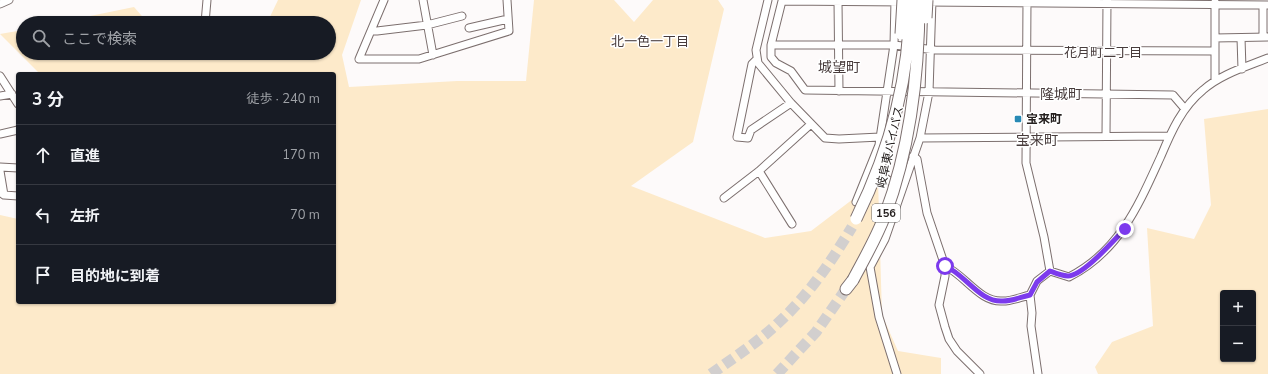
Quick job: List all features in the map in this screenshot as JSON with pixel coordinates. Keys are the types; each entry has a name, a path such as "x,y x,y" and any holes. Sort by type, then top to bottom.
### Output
{"highway":[{"name":"岐阜東バイパス","path":"854,223 869,193 883,157 896,116 907,54 910,0"},
{"name":"岐阜東バイパス","path":"850,285 885,216 907,142 916,80 919,0"},
{"name":"156","path":"896,116 894,105 899,76 897,1"},
{"name":"156","path":"907,142 913,137 922,84 930,1"}],"street":[{"path":"0,4 8,0"},
{"path":"206,16 207,0"},
{"path":"384,0 359,59 418,59 509,31 506,0"},
{"path":"423,0 433,55"},
{"path":"766,0 756,50 757,59 790,103 825,138 839,139 880,137"},
{"path":"1184,109 1173,95 804,90 791,71 776,63 771,57 771,45 782,0 1215,2 1266,5 1266,37 1215,38"},
{"path":"838,1 837,44 839,91"},
{"path":"856,202 871,167 880,137 894,45 897,1"},
{"path":"897,374 879,317 870,267 885,239 920,138 929,92 932,50 930,1"},
{"path":"1027,2 1026,163 1046,245 1050,271"},
{"path":"1106,136 1107,2"},
{"path":"1215,2 1215,80"},
{"path":"371,31 378,32 427,25 462,16"},
{"path":"469,28 508,19"},
{"path":"1241,38 1242,69"},
{"path":"771,45 894,45 932,50 1215,51"},
{"path":"1050,271 1070,277 1097,259 1125,229 1139,204 1169,136 1184,109 1201,91 1215,80 1268,58"},
{"path":"757,59 752,64 737,137 748,138 752,130 790,103"},
{"path":"0,76 16,101"},
{"path":"0,96 12,94"},
{"path":"724,198 759,171 811,124"},
{"path":"0,134 16,130"},
{"path":"920,138 1169,136"},
{"path":"913,156 917,158 927,213 945,266 946,276 939,305 945,327 949,339 957,351 980,374"},
{"path":"0,167 16,168"},
{"path":"871,167 902,189"},
{"path":"0,171 2,194 16,196"},
{"path":"759,171 792,224"},
{"path":"945,266 960,275 991,300 1002,302 1030,295"},
{"path":"1038,374 1031,326 1032,313 1030,295 1037,282 1050,271"}],"shaded area":[{"path":"278,0 361,0 342,55 349,87 457,81 526,81 534,0 614,0 634,22 653,0 718,0 724,9 693,142 631,186 765,238 811,231 878,180 882,315 898,351 941,358 941,374 0,374 0,215 16,219 16,304 336,304 336,72 38,72 26,60 336,60 336,16 270,16"},
{"path":"134,7 142,16 90,16"},
{"path":"16,31 16,50 0,34"},
{"path":"1268,109 1268,374 1098,374 1095,367 1112,342 1153,326 1147,228 1194,239 1211,205 1204,119"}],"tunnel":[{"path":"711,374 761,338 799,302 836,253 852,227"},
{"path":"777,374 816,332 846,289"}],"place":[{"name":"宝来町","path":"1018,119"}],"district":[{"name":"北一色一丁目","path":"650,41"},
{"name":"花月町二丁目","path":"1103,52"},
{"name":"城望町","path":"839,67"},
{"name":"隆城町","path":"1061,94"},
{"name":"宝来町","path":"1037,140"}],"route":[{"path":"945,266 960,275 984,296 991,300 1002,302 1030,295 1037,282 1050,271 1070,277 1097,259 1125,229"}]}
